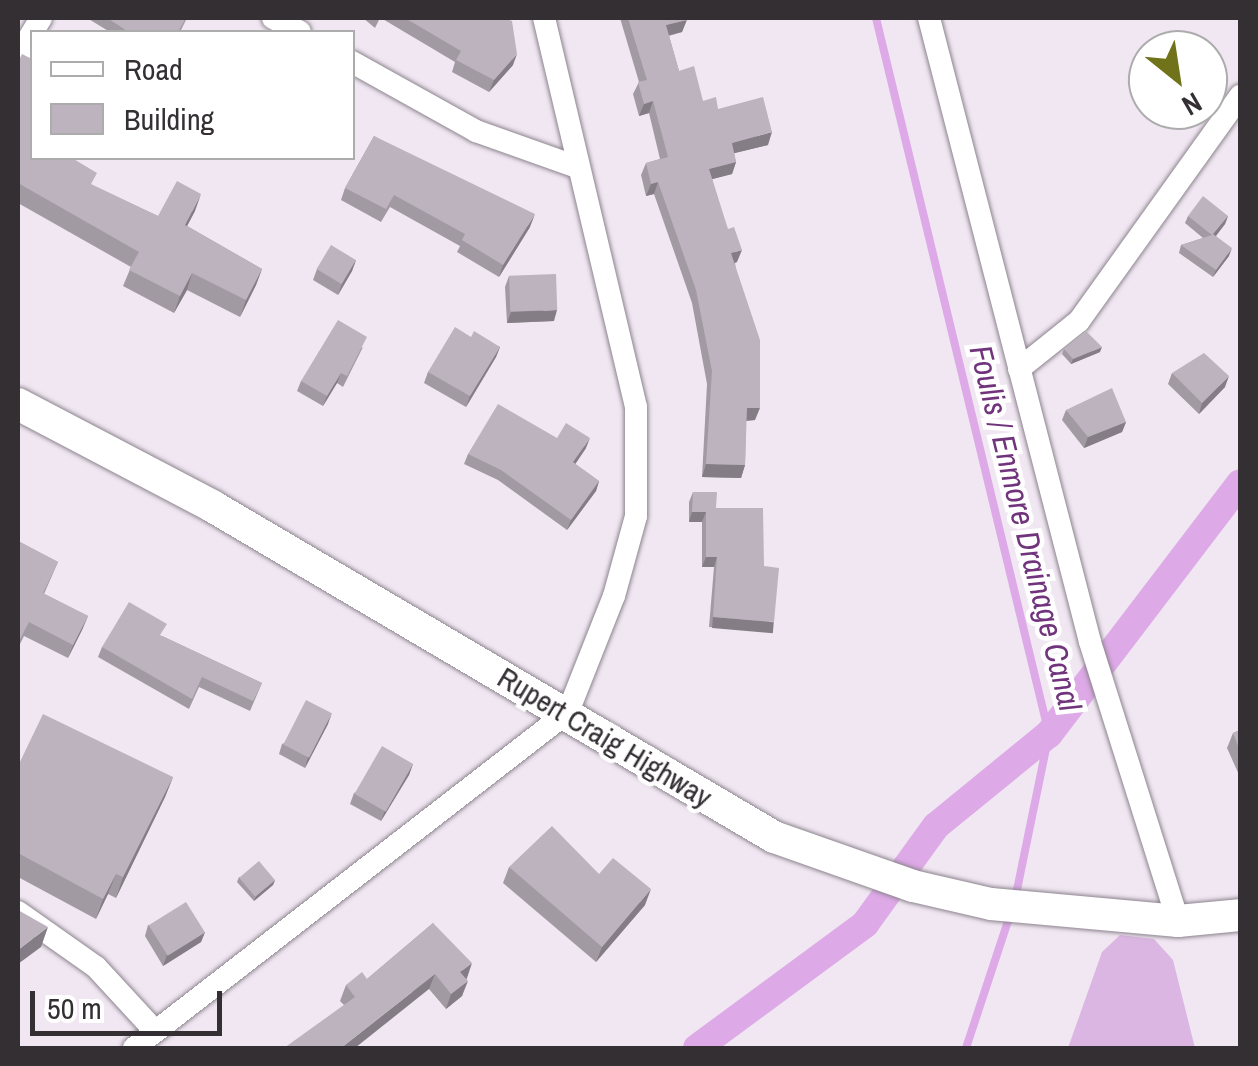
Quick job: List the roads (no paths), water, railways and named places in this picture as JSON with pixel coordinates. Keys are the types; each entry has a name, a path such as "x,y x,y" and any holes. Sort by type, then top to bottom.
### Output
{"main road":[{"name":"Rupert Craig Highway","path":"18,404 212,506 568,712 774,837 913,886 991,904 1178,920 1240,914"}],"street":[{"path":"274,18 296,30"},
{"path":"134,1048 568,712 614,596 636,516 636,406 544,18"},
{"path":"930,18 1090,642 1178,920"},
{"path":"355,64 476,131 577,168"},
{"path":"1019,369 1079,321 1240,96"},
{"path":"18,912 96,967 155,1032"}],"waterway":[{"name":"Foulis / Enmore Drainage Canal","path":"876,18 1049,734 1015,899"},
{"path":"697,1048 865,924 936,826 1049,734 1240,483"},
{"name":"Foulis / Enmore Drainage Canal","path":"966,1048 1011,912"}]}
